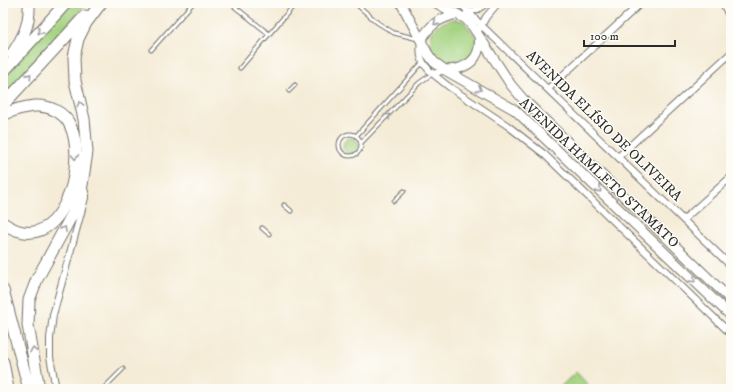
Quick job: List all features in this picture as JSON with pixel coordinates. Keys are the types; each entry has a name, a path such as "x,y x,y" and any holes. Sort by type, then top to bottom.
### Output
{"highway":[{"path":"3,68 23,38 30,18 29,3"},
{"path":"3,72 66,3"},
{"path":"3,105 96,3"},
{"path":"38,389 28,325 28,300 37,278 73,213 82,185 87,152 84,119 75,81 74,57 78,39 86,23 101,3"},
{"path":"3,115 25,107 42,106 58,111 70,124 75,141 75,164 70,193 62,211 52,223 40,231 26,234 11,229 3,223"},
{"path":"3,290 29,389"},
{"path":"3,362 8,389"}],"main road":[{"name":"AVENIDA HAMLETO STAMATO","path":"401,3 428,54 434,62 445,70 515,110 731,316"},
{"name":"AVENIDA HAMLETO STAMATO","path":"436,3 466,19 473,27 511,85 523,99 731,300"},
{"path":"421,40 430,27 436,22 443,18 457,14"},
{"path":"445,70 460,68 474,59 480,44 479,36"}],"street":[{"name":"AVENIDA ELÍSIO DE OLIVEIRA","path":"460,3 731,266"},
{"path":"457,14 470,13 486,3"},
{"path":"479,36 481,25 498,3"},
{"path":"548,89 641,3"},
{"path":"723,3 729,9 731,20"},
{"path":"421,40 420,50 422,63 433,74 448,86 508,126 544,154 731,334"},
{"path":"618,157 731,53"},
{"path":"433,74 445,70"},
{"path":"683,220 731,177"},
{"path":"56,389 50,357 50,338 53,315 86,198 85,189 82,185"}],"lane":[{"path":"151,50 192,3"},
{"path":"230,3 269,34"},
{"path":"240,68 296,3"},
{"path":"356,3 378,23 394,33 421,40"},
{"path":"356,136 422,63"},
{"path":"361,144 356,136 350,134 342,137 339,144 341,152 349,156 355,155 360,150 361,144 419,83 433,74"},
{"path":"289,91 295,85"},
{"path":"394,201 404,191"},
{"path":"284,205 291,211"},
{"path":"262,228 269,234"},
{"path":"103,389 123,369"}],"green space":[{"path":"70,3 87,3 3,97 3,78"},
{"path":"453,19 463,21 477,38 472,57 470,60 460,65 447,65 440,62 433,53 430,41 434,29"},
{"path":"351,138 358,143 359,146 354,153 351,154 344,149 343,146 348,139"},
{"path":"576,372 592,389 558,389"}]}
